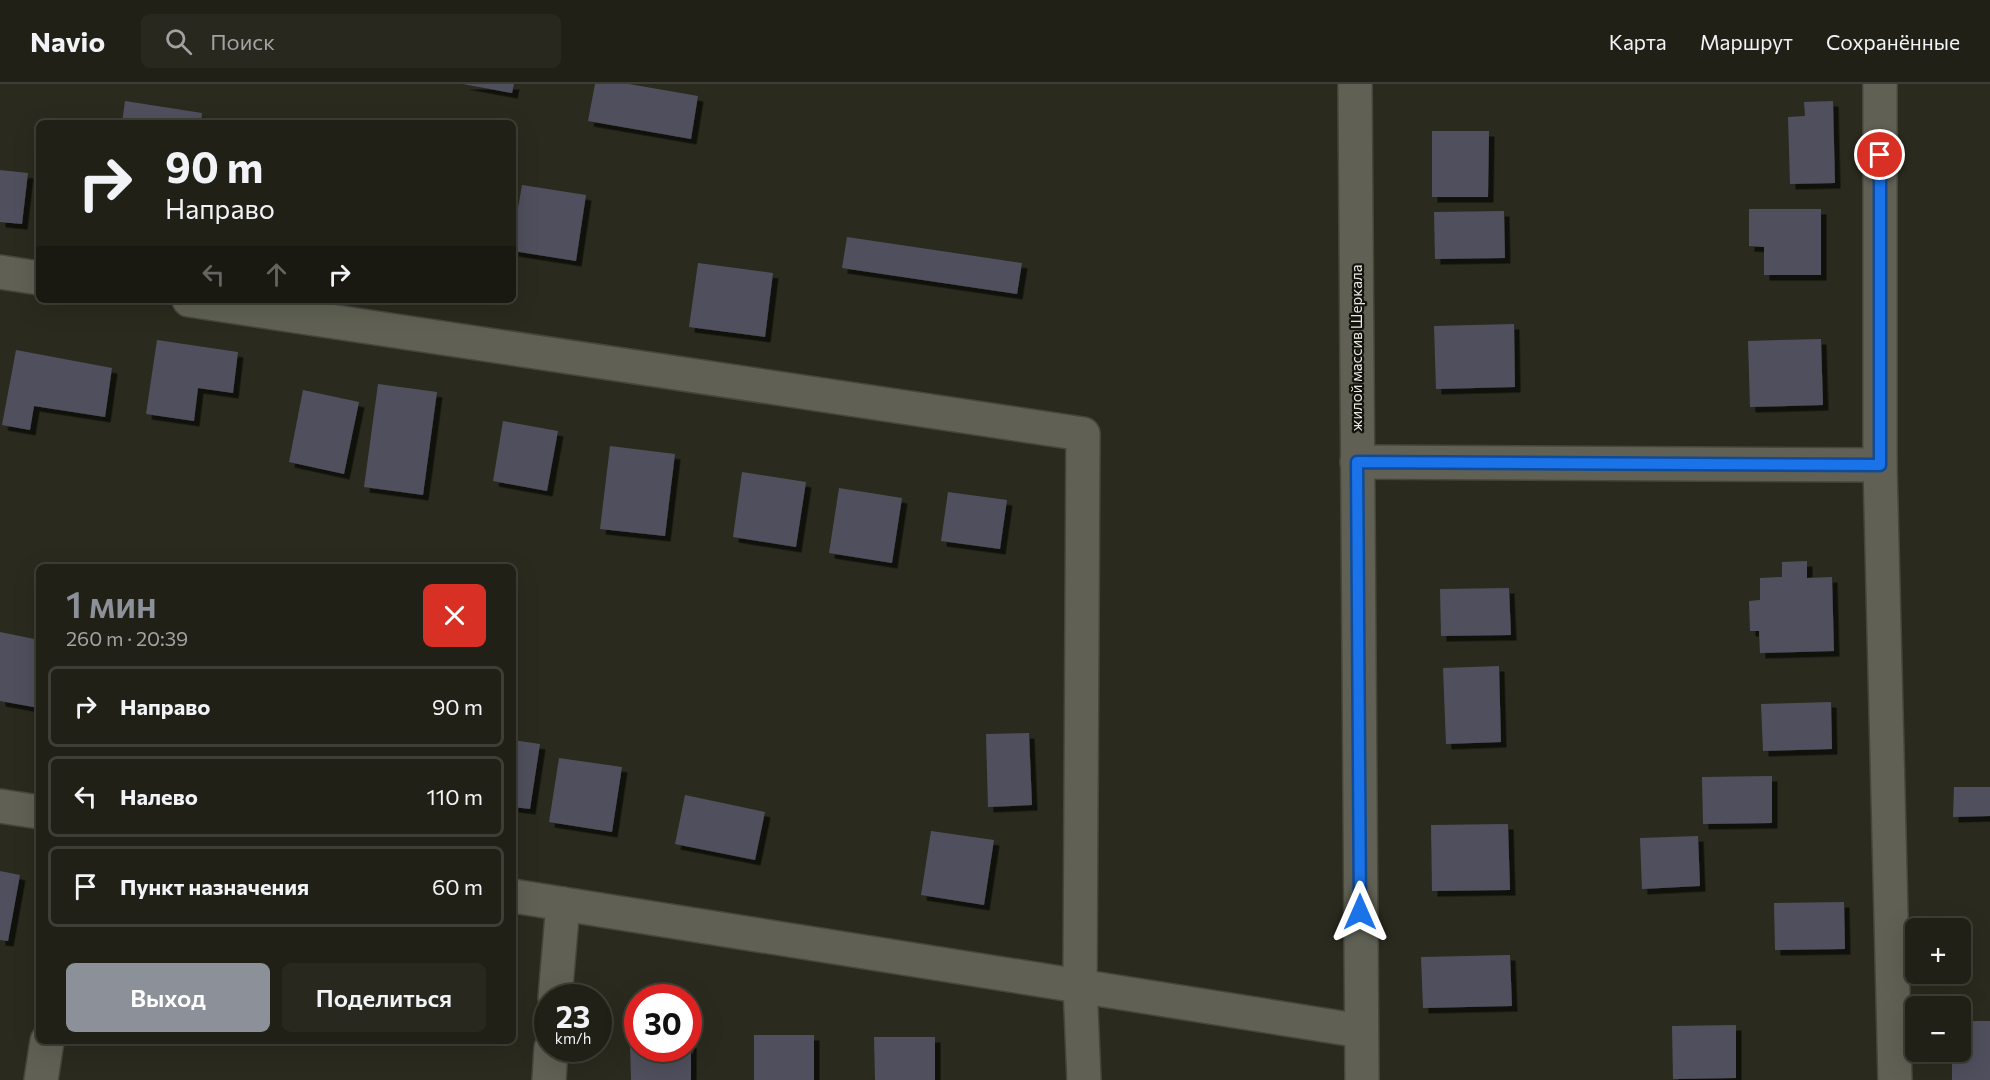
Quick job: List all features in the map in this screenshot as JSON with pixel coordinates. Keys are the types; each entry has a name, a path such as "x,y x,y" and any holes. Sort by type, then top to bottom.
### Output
{"street":[{"name":"жилой массив Шеркала","path":"1354,84 1362,1080"},
{"path":"1880,84 1880,465 1895,1080"},
{"path":"0,272 36,278"},
{"path":"209,303 1083,434 1080,985 1084,1080"},
{"path":"1357,462 1880,465"},
{"path":"0,806 36,812"},
{"path":"516,896 1361,1031"},
{"path":"556,984 563,904"},
{"path":"41,1080 47,1044"},
{"path":"549,1080 550,1062"}],"building":[{"path":"463,84 514,84 512,93"},
{"path":"595,84 629,84 698,96 691,139 588,121"},
{"path":"125,101 202,113 201,120 122,120"},
{"path":"1833,101 1835,183 1790,184 1788,117 1805,116 1804,102"},
{"path":"1432,131 1489,131 1488,197 1432,197"},
{"path":"0,170 28,173 22,224 0,222"},
{"path":"522,185 586,195 576,261 516,251 516,220"},
{"path":"1749,209 1821,209 1821,275 1764,275 1764,247 1749,246"},
{"path":"1504,211 1505,258 1435,259 1434,212"},
{"path":"847,237 1022,263 1017,294 842,268"},
{"path":"698,263 773,273 765,337 689,327"},
{"path":"1514,324 1515,387 1436,389 1434,326"},
{"path":"1821,339 1823,405 1750,407 1748,341"},
{"path":"157,340 238,352 233,393 198,388 194,421 146,414"},
{"path":"16,350 112,368 105,417 34,406 30,430 2,425"},
{"path":"378,384 437,392 423,495 364,487"},
{"path":"303,390 359,402 344,474 289,462"},
{"path":"503,421 558,431 547,491 493,481"},
{"path":"610,446 675,454 665,536 600,529"},
{"path":"742,472 806,482 796,547 733,537"},
{"path":"839,488 902,498 892,563 829,553"},
{"path":"948,492 1007,500 1000,549 941,541"},
{"path":"1807,561 1807,578 1832,577 1834,651 1760,653 1759,631 1750,631 1749,601 1760,600 1760,578 1782,577 1782,562"},
{"path":"1509,588 1511,635 1441,636 1440,589"},
{"path":"0,632 36,639 36,707 0,701"},
{"path":"1499,666 1501,742 1446,744 1443,668"},
{"path":"1831,702 1832,749 1763,751 1761,704"},
{"path":"1029,733 1032,805 988,807 986,734"},
{"path":"516,740 540,744 530,809 516,807"},
{"path":"559,758 622,767 612,832 549,822"},
{"path":"1772,776 1772,823 1703,824 1702,777"},
{"path":"1954,787 1990,787 1990,816 1953,817"},
{"path":"685,795 765,812 755,860 675,844"},
{"path":"1508,824 1510,890 1432,891 1431,825"},
{"path":"931,831 994,840 984,905 921,895"},
{"path":"1698,836 1700,886 1642,889 1640,838"},
{"path":"0,871 20,875 8,941 0,940"},
{"path":"1844,902 1845,949 1775,950 1774,903"},
{"path":"1510,955 1512,1006 1423,1008 1421,957"},
{"path":"1971,1021 1990,1021 1990,1080 1952,1080 1952,1062 1971,1062"},
{"path":"1736,1025 1736,1078 1673,1079 1672,1026"},
{"path":"754,1035 814,1035 814,1080 754,1080"},
{"path":"874,1037 935,1037 935,1080 875,1080"},
{"path":"631,1062 691,1062 691,1080 631,1080"}],"route":[{"path":"1360,912 1357,462 1880,465 1880,155"}]}
